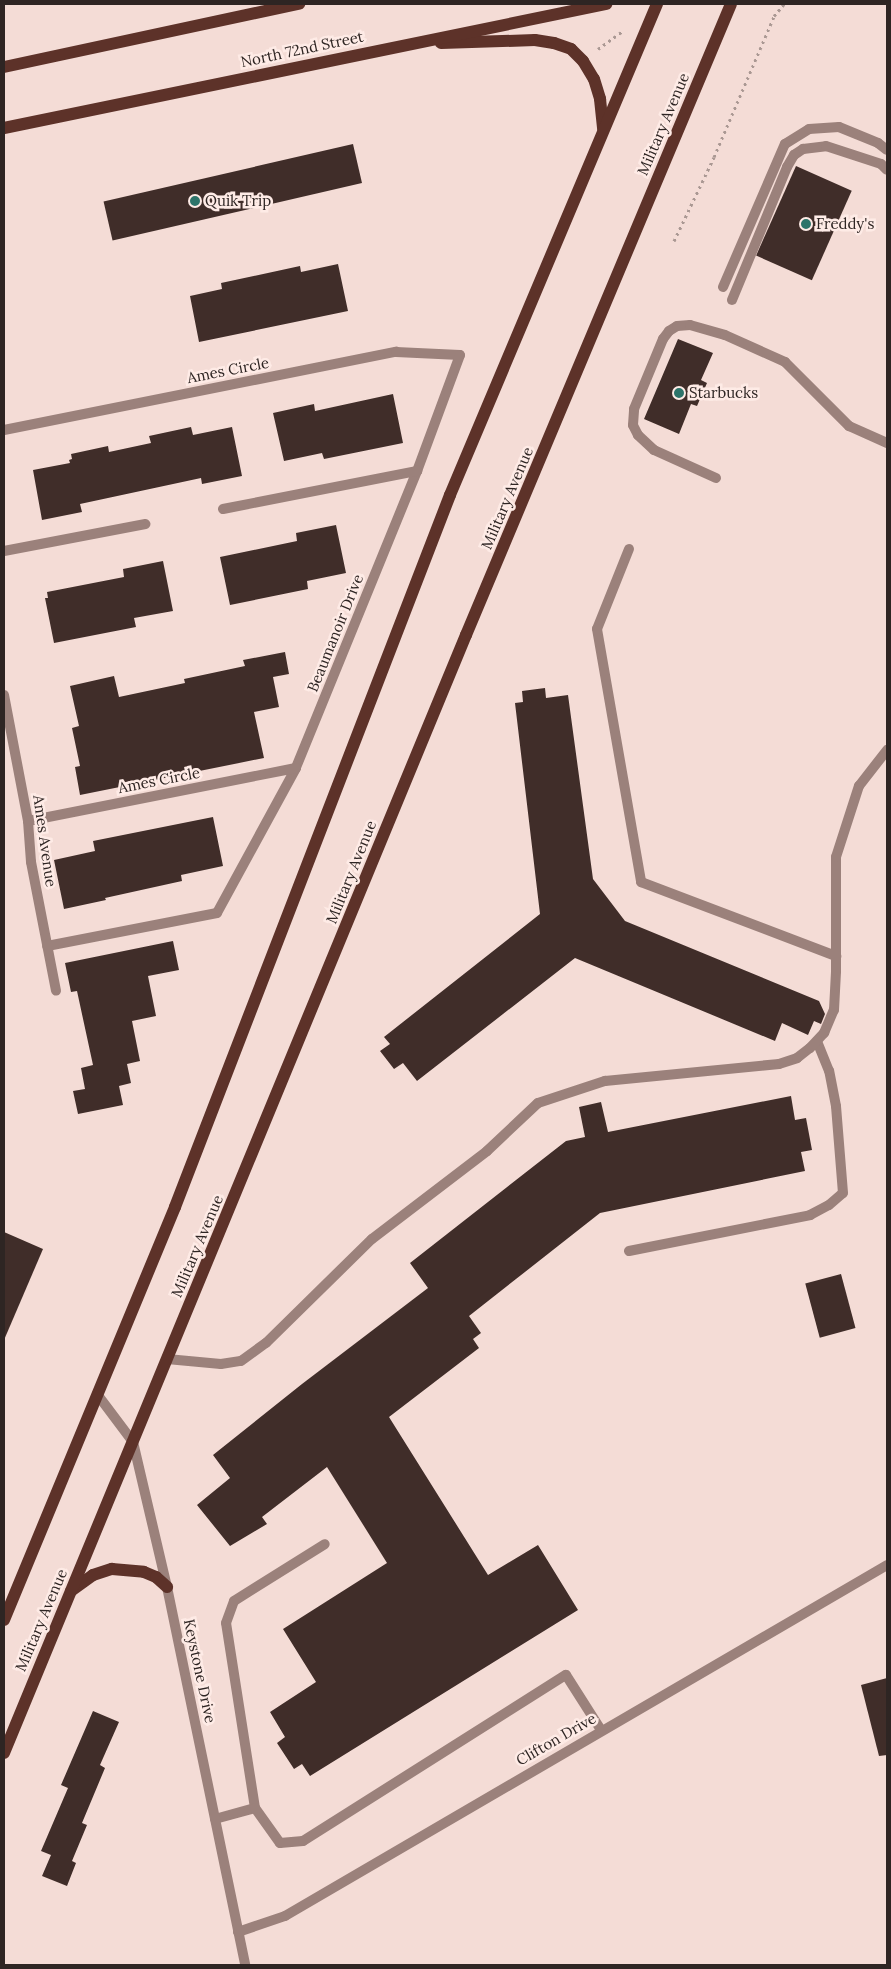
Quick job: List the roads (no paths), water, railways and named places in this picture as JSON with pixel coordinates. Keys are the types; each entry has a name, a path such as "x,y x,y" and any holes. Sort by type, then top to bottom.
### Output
{"main road":[{"path":"4,67 299,4"},
{"name":"North 72nd Street","path":"4,128 606,4"},
{"path":"4,1620 176,1207 450,495 657,4"},
{"name":"Military Avenue","path":"4,1753 466,635 731,4"},
{"path":"406,44 535,40 554,43 572,50 583,61 594,79 600,99 603,131"},
{"path":"71,1591 94,1575 112,1569 144,1572 156,1577 168,1587"}],"street":[{"path":"723,287 785,144 809,129 839,127 878,143 887,150"},
{"path":"732,300 786,167 794,155 803,149 826,146 881,164 887,170"},
{"path":"716,478 654,450 638,435 633,425 634,409 663,339 669,331 677,326 690,325 725,335 785,362 849,426 887,443"},
{"name":"Ames Circle","path":"4,430 396,352 460,355"},
{"name":"Beaumanoir Drive","path":"48,946 217,914 296,768 417,471 460,355"},
{"path":"223,509 417,471"},
{"path":"4,551 145,524"},
{"path":"629,549 597,629 641,882 836,956"},
{"name":"Ames Avenue","path":"4,695 28,821 31,862 56,991"},
{"path":"167,1359 222,1364 241,1361 266,1343 372,1239 487,1151 538,1104 605,1081 779,1064 796,1058 817,1041 824,1034 834,1010 836,857 859,786 887,750"},
{"name":"Ames Circle","path":"28,821 296,768"},
{"path":"629,1251 810,1215 843,1193 836,1106 830,1071 817,1041"},
{"name":"Keystone Drive","path":"97,1394 133,1442 168,1587 245,1965"},
{"path":"325,1544 234,1601 226,1623 255,1808 280,1843 303,1841 566,1676 601,1730"},
{"name":"Clifton Drive","path":"238,1932 285,1916 601,1730 887,1565"},
{"path":"215,1819 255,1808"}],"place":[{"name":"Quik Trip","path":"195,201"},
{"name":"Freddy's","path":"806,224"},
{"name":"Starbucks","path":"679,393"}]}
